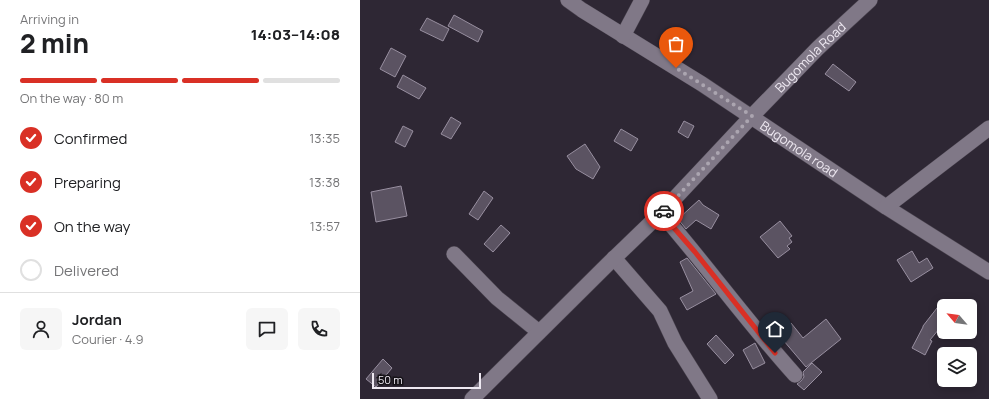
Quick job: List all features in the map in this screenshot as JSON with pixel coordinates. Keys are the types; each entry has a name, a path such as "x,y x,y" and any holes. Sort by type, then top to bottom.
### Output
{"street":[{"name":"Bugomola road","path":"568,0 752,116 886,206 989,272"},
{"path":"623,36 642,0"},
{"name":"Bugomola Road","path":"472,399 661,213 818,48 870,0"},
{"path":"886,206 989,128"},
{"path":"661,213 695,252 765,342 795,375"},
{"path":"454,254 497,298 539,332"},
{"path":"614,258 660,311 675,343 710,399"}],"building":[{"path":"454,15 483,31 478,42 448,26"},
{"path":"427,18 449,29 443,41 420,30"},
{"path":"391,48 406,56 395,77 380,69"},
{"path":"833,64 856,82 849,91 825,74"},
{"path":"403,75 426,88 419,99 397,87"},
{"path":"451,117 461,123 451,139 441,134"},
{"path":"684,121 694,126 688,138 678,132"},
{"path":"403,126 413,131 405,147 395,142"},
{"path":"621,129 638,139 631,151 614,141"},
{"path":"585,144 600,167 593,179 576,169 567,156"},
{"path":"401,186 407,216 376,222 371,192"},
{"path":"484,191 493,198 478,220 469,214"},
{"path":"699,200 703,205 719,215 711,229 696,220 686,229 678,219"},
{"path":"780,221 792,236 789,238 792,242 787,246 790,249 778,258 760,237"},
{"path":"501,225 510,233 493,252 484,244"},
{"path":"912,251 919,263 927,258 933,268 911,282 897,260"},
{"path":"687,258 716,294 687,310 680,298 693,291 680,262"},
{"path":"937,308 937,332 930,340 932,341 925,355 912,348 923,326"},
{"path":"826,319 841,339 806,367 778,334 791,323 803,338"},
{"path":"716,335 734,355 725,364 707,344"},
{"path":"755,343 765,363 753,369 743,350"},
{"path":"383,359 392,368 376,387 366,379"},
{"path":"812,363 822,372 804,390 797,384 804,377 803,372"}],"way so far":[{"path":"664,211 752,116 676,68"}],"route":[{"path":"664,211 661,213 695,252 775,353"}]}
